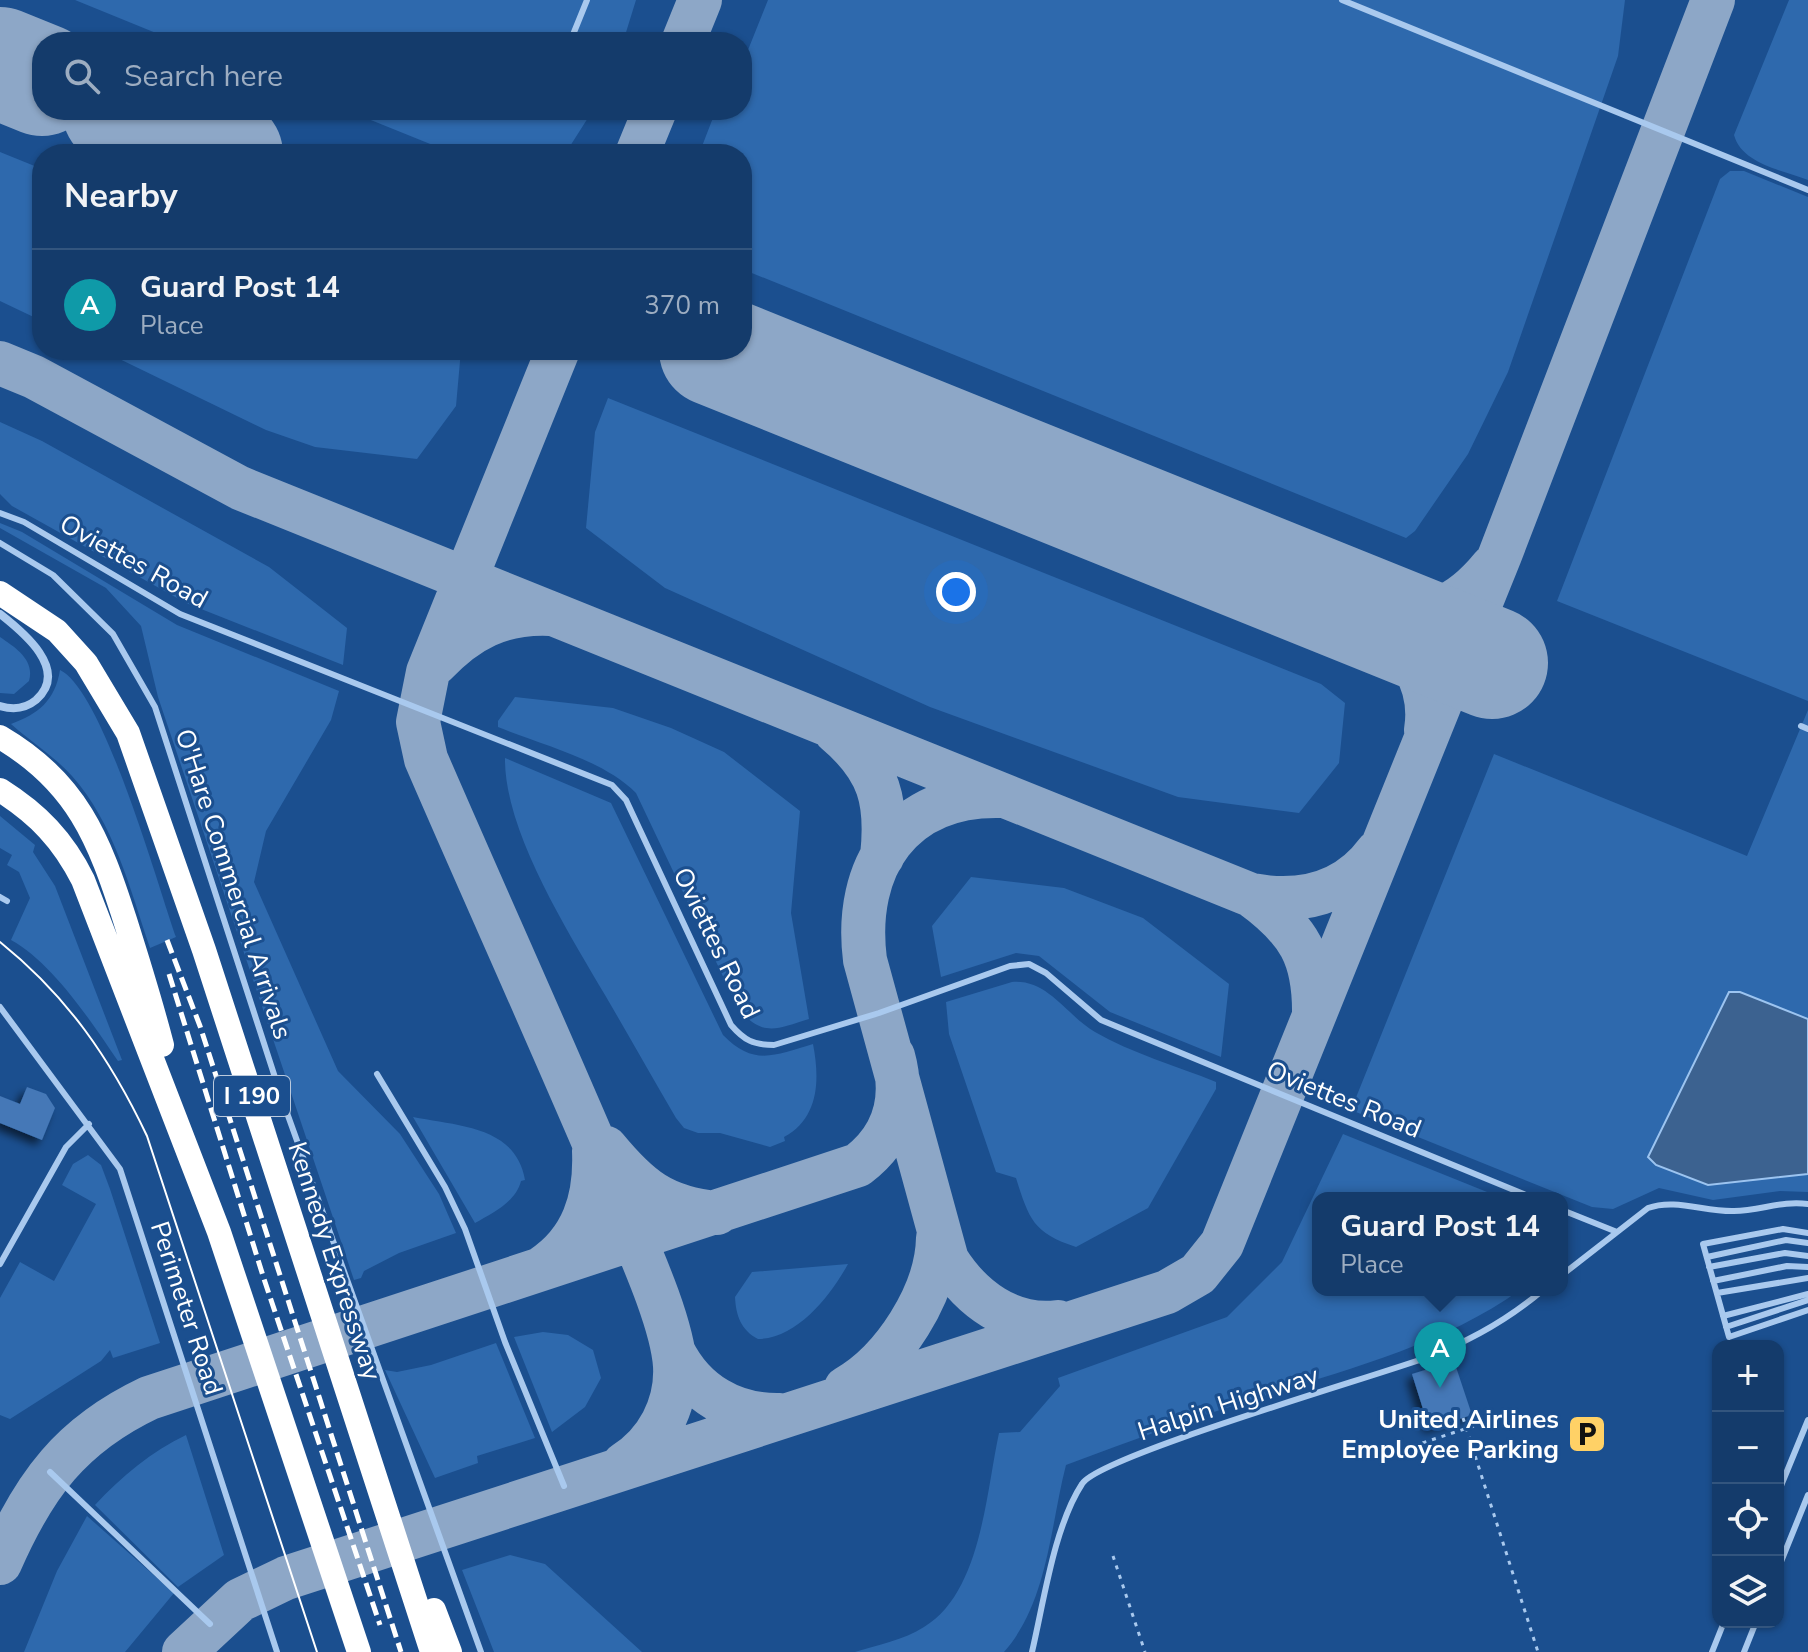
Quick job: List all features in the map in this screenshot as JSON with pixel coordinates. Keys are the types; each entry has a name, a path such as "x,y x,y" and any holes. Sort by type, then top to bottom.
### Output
{"highway":[{"name":"Kennedy Expressway","path":"0,593 57,631 86,663 108,694 136,752 432,1652"},
{"path":"0,737 56,778 96,838 149,994 191,1155"},
{"path":"0,790 42,819 72,857 191,1155 359,1652"},
{"path":"365,1441 450,1652"}],"street":[{"path":"0,614 38,651 48,676 42,693 30,704 20,708 0,706"}],"lane":[{"path":"574,32 587,0"},
{"path":"1342,0 1808,190"},
{"name":"Oviettes Road","path":"0,513 24,522 180,614 612,785 626,800 731,1025 742,1038 755,1045 789,1041 1010,966 1029,964 1046,973 1101,1020 1518,1192"},
{"name":"O'Hare Commercial Arrivals","path":"0,543 53,575 113,634 155,707 282,1099 481,1652"},
{"name":"Perimeter Road","path":"0,1007 120,1169 277,1652"},
{"path":"377,1074 445,1187 465,1229 505,1342 564,1486"},
{"path":"0,1264 66,1147 89,1124"},
{"path":"1568,1270 1648,1208 1664,1202 1697,1210 1738,1211 1792,1201 1808,1204"},
{"path":"1568,1212 1617,1232"},
{"path":"1808,1233 1783,1229 1703,1244 1729,1337 1808,1310"},
{"path":"1707,1257 1786,1240 1808,1243"},
{"path":"1709,1267 1785,1253 1808,1256"},
{"path":"1713,1281 1787,1266 1808,1267"},
{"path":"1717,1293 1808,1278"},
{"path":"1723,1316 1808,1294"},
{"name":"Halpin Highway","path":"1032,1650 1066,1514 1083,1480 1131,1456 1429,1356 1500,1323 1535,1296"},
{"path":"1726,1327 1808,1300"},
{"path":"1782,1484 1808,1420"},
{"path":"50,1472 210,1624"},
{"path":"1783,1556 1808,1495"},
{"path":"1712,1652 1722,1628"},
{"path":"1744,1652 1754,1628"}],"path":[{"path":"1463,1418 1538,1652"},
{"path":"1413,1446 1495,1419"},
{"path":"1113,1556 1145,1652"}],"shaded area":[{"path":"75,0 636,0 626,32 153,32"},
{"path":"768,0 1625,0 1618,56 1508,372 1468,454 1415,531 1406,538 752,273 752,144 703,144 712,120 752,120 752,40"},
{"path":"1789,0 1808,0 1808,180 1754,159 1738,145 1734,135"},
{"path":"371,120 587,120 571,144 430,144"},
{"path":"0,152 32,165 32,316 0,301"},
{"path":"1730,171 1744,171 1808,197 1808,701 1557,601 1720,179"},
{"path":"122,360 460,360 456,406 417,459 315,447 266,430"},
{"path":"608,398 1321,684 1345,703 1339,763 1299,813 1178,797 930,707 665,588 586,528 595,432"},
{"path":"0,422 42,441 269,567 347,628 343,665 186,603 12,506 0,494"},
{"path":"0,523 22,532 177,625 339,691 331,720 266,831 254,882 338,1071 400,1134 439,1194 456,1233 399,1253 364,1271 361,1278 354,1280 158,697 141,626 106,588 0,528"},
{"path":"0,637 23,655 29,667 29,681 14,694 0,693"},
{"path":"60,670 77,685 94,713 143,835 176,937 150,948 110,836 87,794 65,768 11,724 44,705 54,690"},
{"path":"515,697 613,708 671,728 724,752 800,811 791,913 809,1019 779,1028 763,1027 755,1024 738,1008 636,793 589,762 498,727 498,721"},
{"path":"1808,710 1808,1192 1780,1191 1713,1200 1659,1188 1613,1209 1592,1207 1568,1197 1568,1192 1555,1192 1351,1110 1494,754 1747,856"},
{"path":"505,758 611,803 723,1035 745,1051 765,1056 813,1044 816,1071 814,1097 804,1120 784,1137 785,1141 770,1147 720,1133 698,1133 684,1128 676,1118 541,881 515,817"},
{"path":"0,816 35,845 33,852 55,886 122,1060 118,1061 56,978 27,950 11,940 30,898 19,872 7,865 12,855 0,848"},
{"path":"971,877 1064,888 1143,918 1229,984 1221,1057 1110,1012 1039,956 1016,953 941,977 932,926"},
{"path":"1012,982 1036,986 1109,1040 1216,1082 1216,1089 1148,1208 1076,1247 1042,1230 1029,1214 1016,1178 996,1172 949,1034 946,1002"},
{"path":"1729,992 1740,992 1808,1019 1808,1174 1708,1185 1656,1165 1648,1157"},
{"path":"413,1117 466,1127 497,1139 510,1149 519,1162 525,1180 521,1181 509,1201 475,1223"},
{"path":"1343,1134 1487,1192 1315,1192"},
{"path":"88,1155 101,1165 160,1343 113,1358 110,1350 101,1361 10,1419 0,1415 0,1298 20,1262 54,1281 96,1204 62,1185 73,1164"},
{"path":"1312,1199 1312,1296 1511,1296 1430,1340 1066,1465 1039,1587 1019,1632 1004,1652 855,1652 916,1632 943,1611 958,1591 978,1540 999,1433 1020,1432 1060,1386 1058,1378 1227,1317 1282,1262"},
{"path":"848,1264 822,1301 786,1332 758,1339 740,1322 735,1297 752,1272"},
{"path":"543,1332 568,1335 593,1350 601,1378 585,1407 552,1432 514,1337"},
{"path":"496,1343 535,1438 477,1456 478,1463 435,1478 385,1370 397,1372 431,1365"},
{"path":"186,1435 224,1555 178,1587 95,1505 138,1466"},
{"path":"87,1516 174,1593 125,1652 24,1652 57,1571"},
{"path":"510,1555 545,1564 642,1652 494,1652 462,1570"}],"building":[{"path":"27,1087 46,1094 55,1108 42,1140 0,1123 0,1096 20,1104"},
{"path":"1454,1361 1472,1415 1429,1428 1412,1374"}],"taxiway":[{"path":"687,32 700,0"},
{"path":"184,1652 240,1600 286,1578 1167,1292 1198,1274 1222,1244 1500,555 1713,0"},
{"path":"641,144 651,120"},
{"path":"554,360 428,672 418,722 426,759 611,1183 666,1323 675,1366 673,1395 655,1434 624,1464"},
{"path":"0,363 34,377 240,488 1251,895 1287,898 1321,893 1351,878 1377,852"},
{"path":"1371,613 1408,615 1439,609 1466,594 1492,567"},
{"path":"1371,613 1395,638 1414,665 1425,696 1426,730"},
{"path":"435,664 460,641 486,625 516,616 550,614"},
{"path":"836,732 863,759 878,788 884,819 882,857"},
{"path":"1000,796 966,799 936,808 911,822 891,842 877,866 867,894 863,926 865,960 947,1260 968,1287 994,1308 1024,1320 1058,1322"},
{"path":"1251,895 1281,920 1301,946 1311,977 1314,1016"},
{"path":"0,1563 27,1510 58,1465 98,1428 149,1398 858,1165 881,1142 894,1116 898,1087 893,1056"},
{"path":"606,1148 641,1185 654,1194 682,1206 717,1213"},
{"path":"542,1268 568,1245 584,1217 592,1186 594,1151"},
{"path":"846,1388 880,1361 909,1324 930,1281 938,1238"},
{"path":"673,1351 692,1379 717,1399 746,1411 780,1415"}],"runway":[{"path":"0,63 32,76"},
{"path":"143,120 202,144"},
{"path":"740,360 1492,663"}],"tram line":[{"path":"0,942 46,984 85,1030 118,1080 147,1136 317,1652"}],"railway":[{"path":"167,940 200,1026 401,1652"},
{"path":"169,974 264,1279 380,1625"}],"place":[{"name":"Guard Post 14","path":"1440,1388"},
{"name":"United Airlines Employee Parking","path":"1587,1434"}]}
